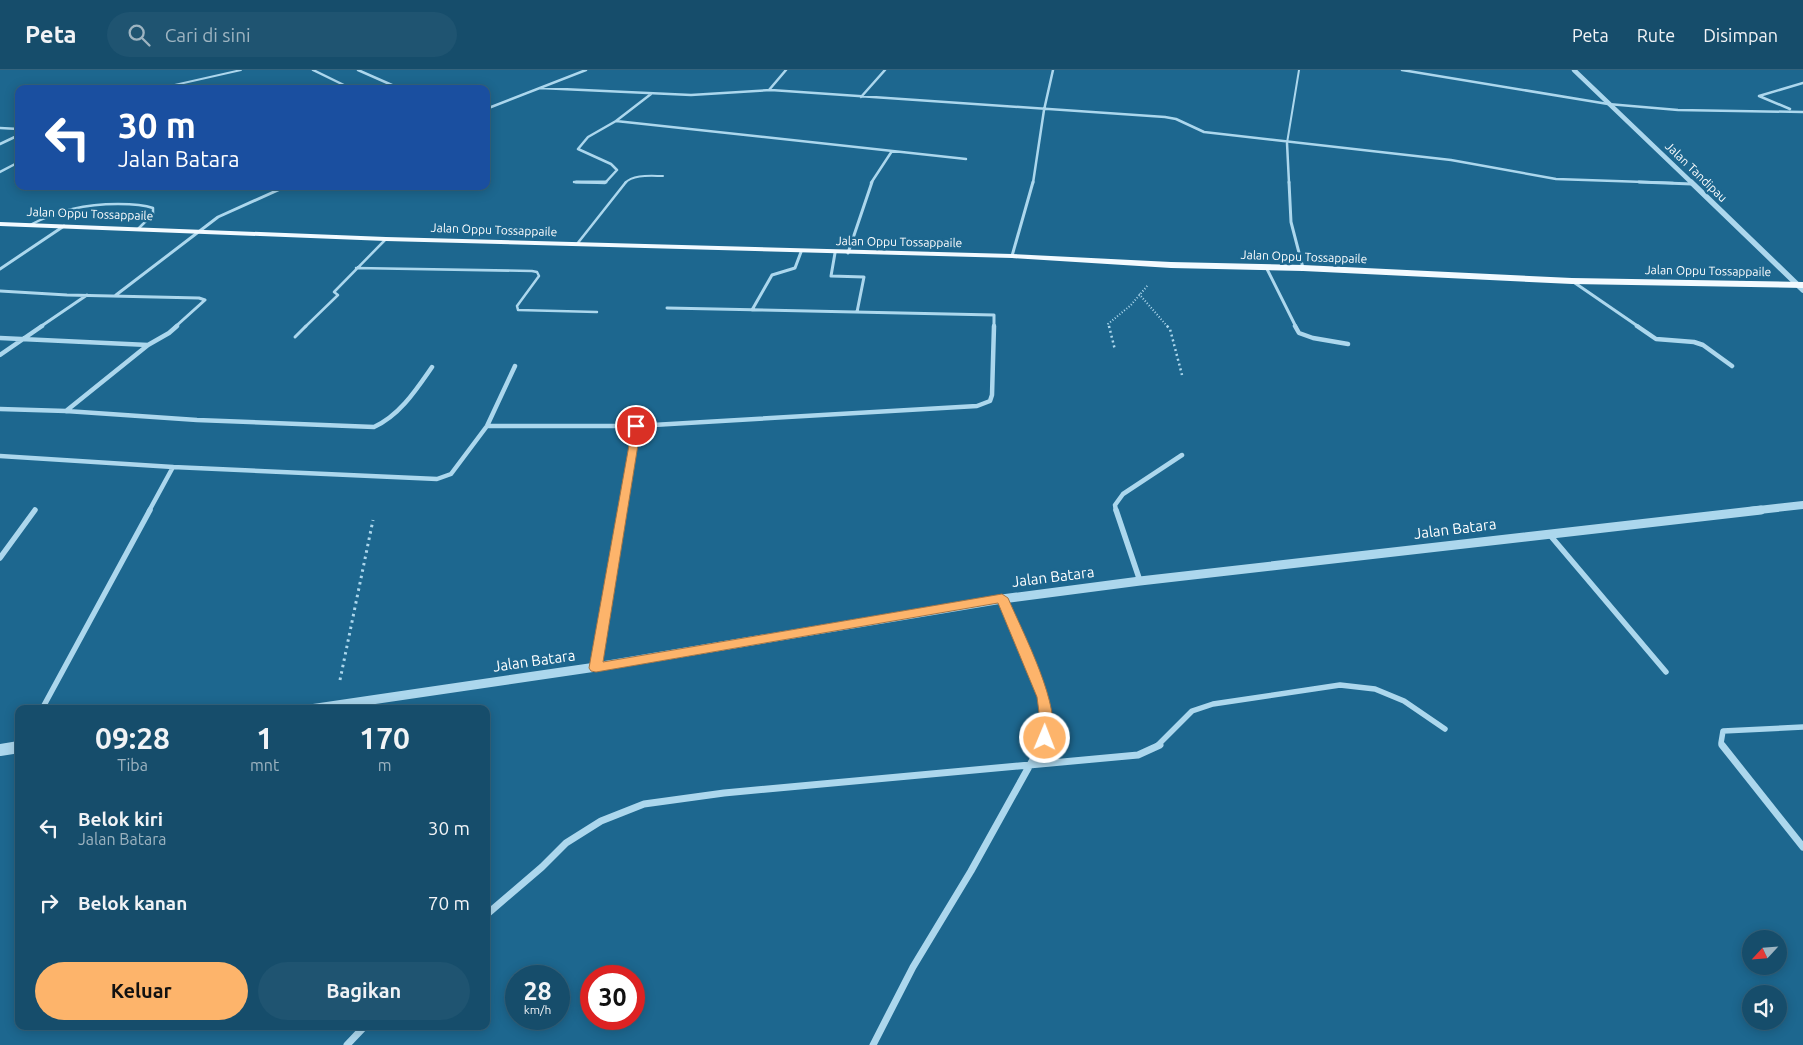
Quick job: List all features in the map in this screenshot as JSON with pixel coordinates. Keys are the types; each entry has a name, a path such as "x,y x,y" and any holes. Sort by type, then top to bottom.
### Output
{"main road":[{"name":"Jalan Oppu Tossappaile","path":"0,224 386,239 835,253 1012,256 1171,265 1303,268 1572,281 1801,287"}],"street":[{"path":"313,70 344,85"},
{"path":"358,70 392,85"},
{"path":"490,107 586,70"},
{"path":"768,90 786,70"},
{"path":"860,97 885,70"},
{"path":"1012,256 1032,190 1044,110 1053,70"},
{"path":"1402,70 1608,104 1678,110 1803,112"},
{"name":"Jalan Tandipau","path":"1574,70 1801,287"},
{"path":"1796,111 1759,96 1803,83"},
{"path":"540,88 651,94 703,94 768,90 1044,110 1171,117 1204,132 1287,143 1451,160 1562,180 1692,184"},
{"path":"574,182 605,183 617,170 611,163 588,157 578,150 588,137 616,121 651,94"},
{"path":"616,121 966,159"},
{"path":"0,128 15,129"},
{"path":"0,144 15,137"},
{"path":"1287,143 1291,222 1303,268"},
{"path":"848,253 872,181 892,151"},
{"path":"0,172 15,164"},
{"path":"115,296 172,255 218,217 278,190"},
{"path":"0,270 64,226"},
{"path":"752,310 772,275 794,270 798,267 801,252"},
{"path":"835,253 831,276 864,277 857,312"},
{"path":"1266,267 1298,333 1313,338 1348,344"},
{"path":"1572,281 1656,339 1704,345 1732,366"},
{"path":"0,290 199,298 205,300 169,333 148,344 66,410"},
{"path":"0,355 88,295"},
{"path":"487,426 636,426 977,406 990,401 992,395 994,315 667,308"},
{"path":"0,338 148,344"},
{"path":"0,456 437,479 451,474 487,426 515,366"},
{"path":"0,409 66,410 197,420 374,427 384,423 402,405 432,367"},
{"path":"596,668 636,426"},
{"path":"1140,581 1117,517 1115,505 1123,494 1182,454"},
{"path":"44,705 174,466"},
{"name":"Jalan Batara","path":"342,705 596,668 1002,598 1803,505"},
{"path":"0,558 35,510"},
{"path":"1549,533 1666,672"},
{"path":"873,1045 913,967 971,871 1045,738 1047,720 1043,697 1002,598"},
{"path":"490,912 542,867 566,843 601,821 644,804 767,789 1028,766 1138,754 1161,744 1192,712 1214,704 1340,685 1375,689 1404,701 1445,729"},
{"path":"1803,728 1723,731 1721,743 1803,847"},
{"path":"0,750 15,748"},
{"path":"347,1045 361,1030"}],"lane":[{"path":"175,85 241,70"},
{"path":"1287,143 1299,70"},
{"path":"576,244 628,180 637,177 663,176"},
{"path":"30,225 54,212 85,204 130,204 146,205 153,208 153,214 138,229"},
{"path":"295,337 338,295 334,292 386,239"},
{"path":"356,268 532,271 537,272 539,276 517,306 518,310 597,312"}],"path":[{"path":"1115,350 1108,324 1131,305 1139,294 1171,265"},
{"path":"1139,294 1170,329 1182,375"},
{"path":"335,705 373,520"}],"route":[{"path":"636,426 596,668 1002,598 1043,697 1047,720 1045,738"}]}
